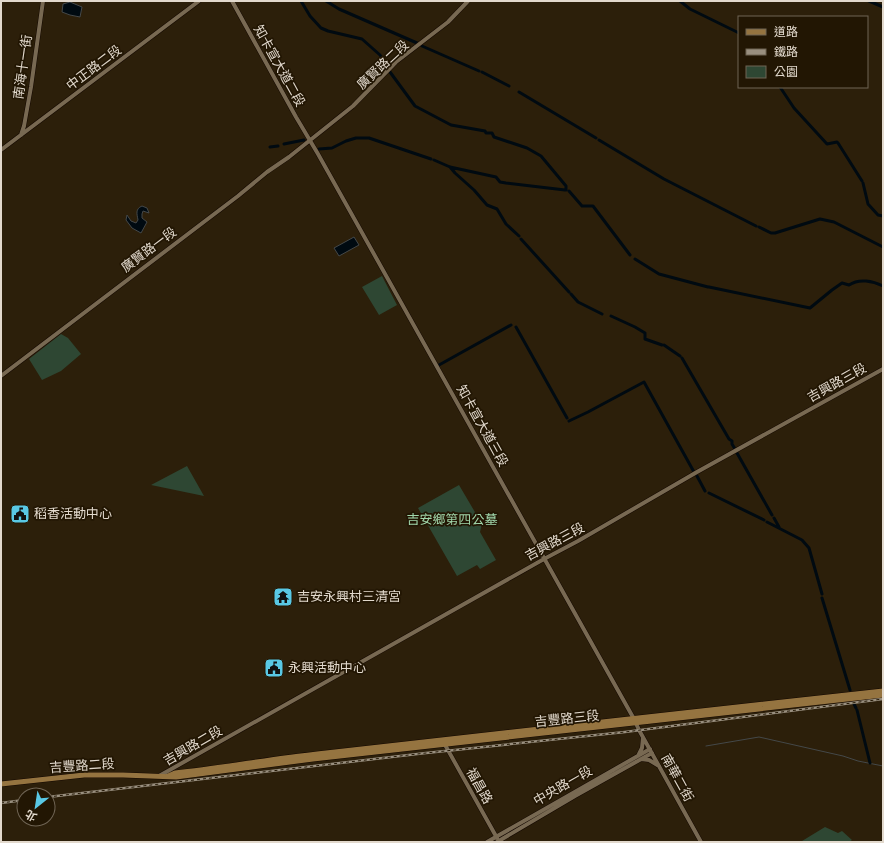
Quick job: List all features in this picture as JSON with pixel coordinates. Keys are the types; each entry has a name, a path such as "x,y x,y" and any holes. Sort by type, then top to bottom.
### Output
{"main road":[{"name":"吉豐路三段","path":"841,698 883,691"},
{"name":"吉豐路三段","path":"254,765 443,742 841,698 883,695"},
{"name":"吉豐路二段","path":"1,784 84,775 123,774 176,777 254,765"}],"street":[{"name":"南海十一街","path":"20,136 24,126 31,87 43,1"},
{"name":"中正路二段","path":"1,150 199,1"},
{"name":"知卡宣大道二段","path":"232,1 309,140"},
{"name":"廣賢路二段","path":"309,140 361,99 396,62 448,22 468,1"},
{"name":"廣賢路一段","path":"1,376 238,196 266,172 289,157 309,140"},
{"name":"知卡宣大道三段","path":"309,140 635,721"},
{"name":"吉興路三段","path":"236,732 883,369"},
{"name":"南華二街","path":"635,721 643,738 702,842"},
{"name":"吉興路二段","path":"159,776 236,732"},
{"path":"643,738 640,757 659,766"},
{"name":"福昌路","path":"443,742 498,841"},
{"name":"中央路一段","path":"487,842 498,841 640,757 650,749"},
{"name":"中央路一段","path":"640,757 652,753"}],"green space":[{"path":"382,276 397,305 379,315 362,287"},
{"path":"61,334 68,338 81,354 61,371 42,380 29,359"},
{"path":"187,466 204,496 151,485"},
{"name":"吉安鄉第四公墓","path":"459,485 482,524 480,532 496,560 480,569 477,565 457,576 418,508"},
{"path":"825,827 838,833 842,831 852,840 849,842 802,841"}],"shaded area":[{"path":"70,2 82,7 80,17 62,12 63,4"},
{"path":"142,206 147,208 149,213 143,211 142,218 147,222 141,233 132,228 126,220 127,215 131,221 136,223 138,220 137,210"},
{"path":"354,237 359,245 339,256 334,248"}],"waterway":[{"path":"301,1 310,16 321,28 362,39 380,55 389,68"},
{"path":"326,1 339,9 417,43"},
{"path":"680,1 690,9 738,33"},
{"path":"869,1 883,7"},
{"path":"422,46 479,71"},
{"path":"390,72 415,106 451,125 492,133 494,137 527,148 541,156 566,186 566,190"},
{"path":"482,72 509,86"},
{"path":"781,88 794,108 827,144 838,143 862,181"},
{"path":"519,92 596,138"},
{"path":"319,149 332,148 356,138 369,138 431,159"},
{"path":"284,144 304,140"},
{"path":"599,140 664,179 756,226"},
{"path":"270,147 278,146"},
{"path":"434,160 450,167 496,177 500,182 565,190"},
{"path":"450,167 487,205 497,209 506,224 519,236"},
{"path":"863,183 868,204 878,215 883,216"},
{"path":"569,191 582,206 593,206 630,255"},
{"path":"759,227 771,233 775,233 820,219 834,222 883,247"},
{"path":"521,239 569,292"},
{"path":"635,259 659,274 708,287"},
{"path":"709,287 810,308 842,283 849,285 866,281 883,286"},
{"path":"571,294 578,302 602,314"},
{"path":"611,316 645,333 645,339 662,345"},
{"path":"439,365 511,325"},
{"path":"516,327 567,418"},
{"path":"664,345 680,356"},
{"path":"682,358 729,439 732,441 735,449"},
{"path":"569,421 644,382 694,472"},
{"path":"737,453 772,515"},
{"path":"697,476 705,491"},
{"path":"709,493 764,520"},
{"path":"774,518 779,527"},
{"path":"767,522 802,540 809,548 822,594"},
{"path":"822,598 850,690"},
{"path":"854,704 856,708"},
{"path":"857,710 870,763"},
{"path":"706,746 759,737 883,766"}],"railway":[{"path":"56,796 426,753 625,732 883,699"},
{"path":"1,803 16,801"}],"place":[{"name":"稻香活動中心","path":"20,514"},
{"name":"吉安永興村三清宮","path":"283,597"},
{"name":"永興活動中心","path":"274,668"}]}
